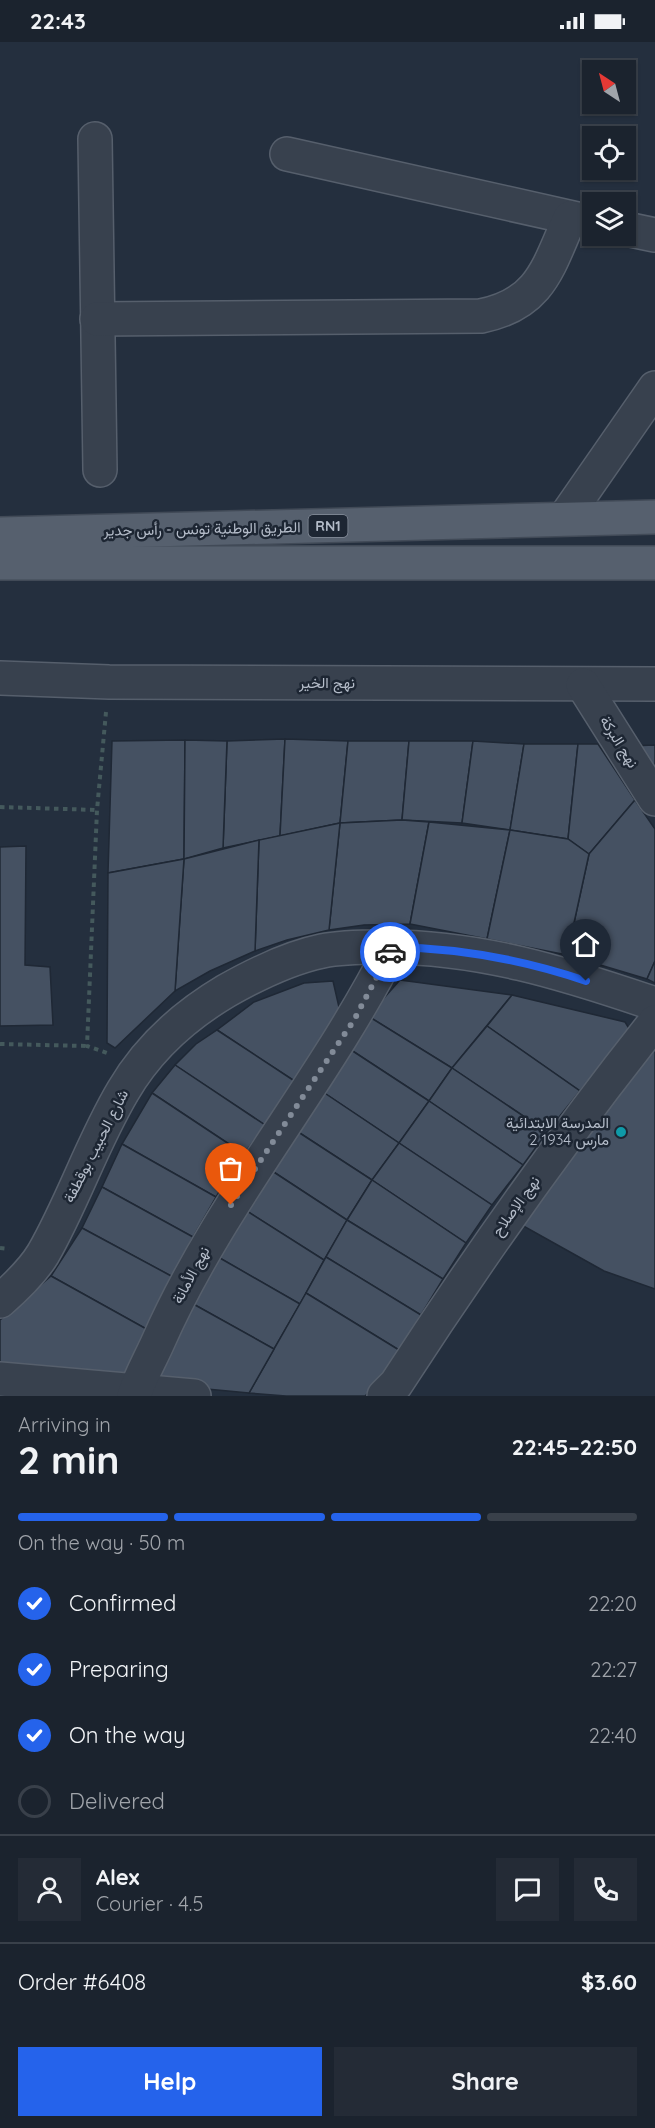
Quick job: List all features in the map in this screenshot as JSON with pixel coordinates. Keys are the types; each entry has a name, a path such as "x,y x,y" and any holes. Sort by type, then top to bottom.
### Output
{"main road":[{"name":"الطريق الوطنية تونس - رأس جدير","path":"0,534 655,517"},
{"path":"0,563 655,562"}],"street":[{"path":"95,139 99,470"},
{"path":"98,319 481,316 491,314 509,307 534,290 581,220 287,154"},
{"path":"636,231 655,235"},
{"path":"564,519 655,388"},
{"name":"نهج الخير","path":"0,678 109,682 583,686 655,684"},
{"name":"نهج البركة","path":"583,686 655,799"},
{"name":"نهج الأمانة","path":"135,1393 178,1299 214,1233 354,1020 392,947"},
{"name":"شارع الحبيب بوقطفة","path":"0,1301 21,1281 42,1255 99,1134 139,1065 165,1036 209,1001 248,978 290,960 324,950 435,948 516,962 567,974 655,1004"},
{"name":"نهج الإصلاح","path":"384,1396 396,1384 477,1259 589,1105 655,1022"},
{"path":"0,1379 135,1393 194,1396"}],"path":[{"path":"87,1046 97,810 109,682"},
{"path":"0,807 97,810"},
{"path":"0,1044 87,1046 139,1065"}],"building":[{"path":"285,739 280,836 223,848 227,741"},
{"path":"285,739 348,741 340,823 280,836"},
{"path":"185,740 184,859 108,873 112,741"},
{"path":"185,740 227,741 223,848 184,859"},
{"path":"348,741 409,741 402,820 340,823"},
{"path":"409,741 473,741 462,823 402,820"},
{"path":"473,741 524,744 510,830 462,823"},
{"path":"524,744 578,744 568,839 510,830"},
{"path":"578,744 598,744 635,800 589,854 568,839"},
{"path":"655,745 655,783 629,746"},
{"path":"635,800 655,829 655,961 647,979 567,955 589,854"},
{"path":"402,820 429,822 410,924 364,925 329,930 340,823"},
{"path":"429,822 510,830 487,939 410,924"},
{"path":"340,823 329,930 287,940 255,951 259,840"},
{"path":"510,830 568,839 589,854 567,955 487,939"},
{"path":"259,840 255,951 210,971 175,991 184,859"},
{"path":"26,846 25,965 50,967 53,1025 0,1026 0,847"},
{"path":"184,859 175,991 115,1048 107,1043 108,873"},
{"path":"655,961 655,983 647,979"},
{"path":"400,980 512,995 452,1068 368,1016"},
{"path":"333,981 341,1016 296,1082 217,1030 254,1002 304,983"},
{"path":"512,995 625,1022 630,1030 580,1091 487,1026"},
{"path":"368,1016 452,1068 429,1101 348,1048"},
{"path":"487,1026 580,1091 547,1132 452,1068"},
{"path":"217,1030 296,1082 265,1125 175,1065 196,1044"},
{"name":"المدرسة الابتدائية 2 مارس 1934","path":"655,1041 655,1289 604,1271 518,1223"},
{"path":"348,1048 429,1101 399,1143 320,1090"},
{"path":"175,1065 265,1125 244,1154 152,1093"},
{"path":"452,1068 547,1132 523,1165 429,1101"},
{"path":"320,1090 399,1143 372,1180 292,1128"},
{"path":"152,1093 244,1154 216,1197 122,1144"},
{"path":"429,1101 523,1165 492,1205 399,1143"},
{"path":"292,1128 372,1180 347,1220 266,1167"},
{"path":"399,1143 492,1205 466,1243 372,1180"},
{"path":"122,1144 216,1197 193,1237 102,1187"},
{"path":"266,1167 347,1220 324,1260 239,1206"},
{"path":"372,1180 466,1243 443,1279 347,1220"},
{"path":"102,1187 193,1237 173,1277 82,1228"},
{"path":"239,1206 324,1260 300,1304 211,1253"},
{"path":"347,1220 443,1279 421,1315 326,1257"},
{"path":"82,1228 173,1277 150,1331 51,1276"},
{"path":"211,1253 300,1304 274,1349 186,1300"},
{"path":"326,1257 421,1315 399,1350 306,1293"},
{"path":"51,1276 150,1331 129,1380 0,1370 0,1320"},
{"path":"306,1293 399,1350 383,1379 365,1396 286,1396 249,1393"},
{"path":"186,1300 274,1349 249,1393 175,1386 157,1374"}],"way so far":[{"path":"231,1205 354,1020 390,952"}],"place":[{"name":"المدرسة الابتدائية 2 مارس 1934","path":"621,1132"}],"route":[{"path":"390,952 392,947 435,948 516,962 586,981"}]}
